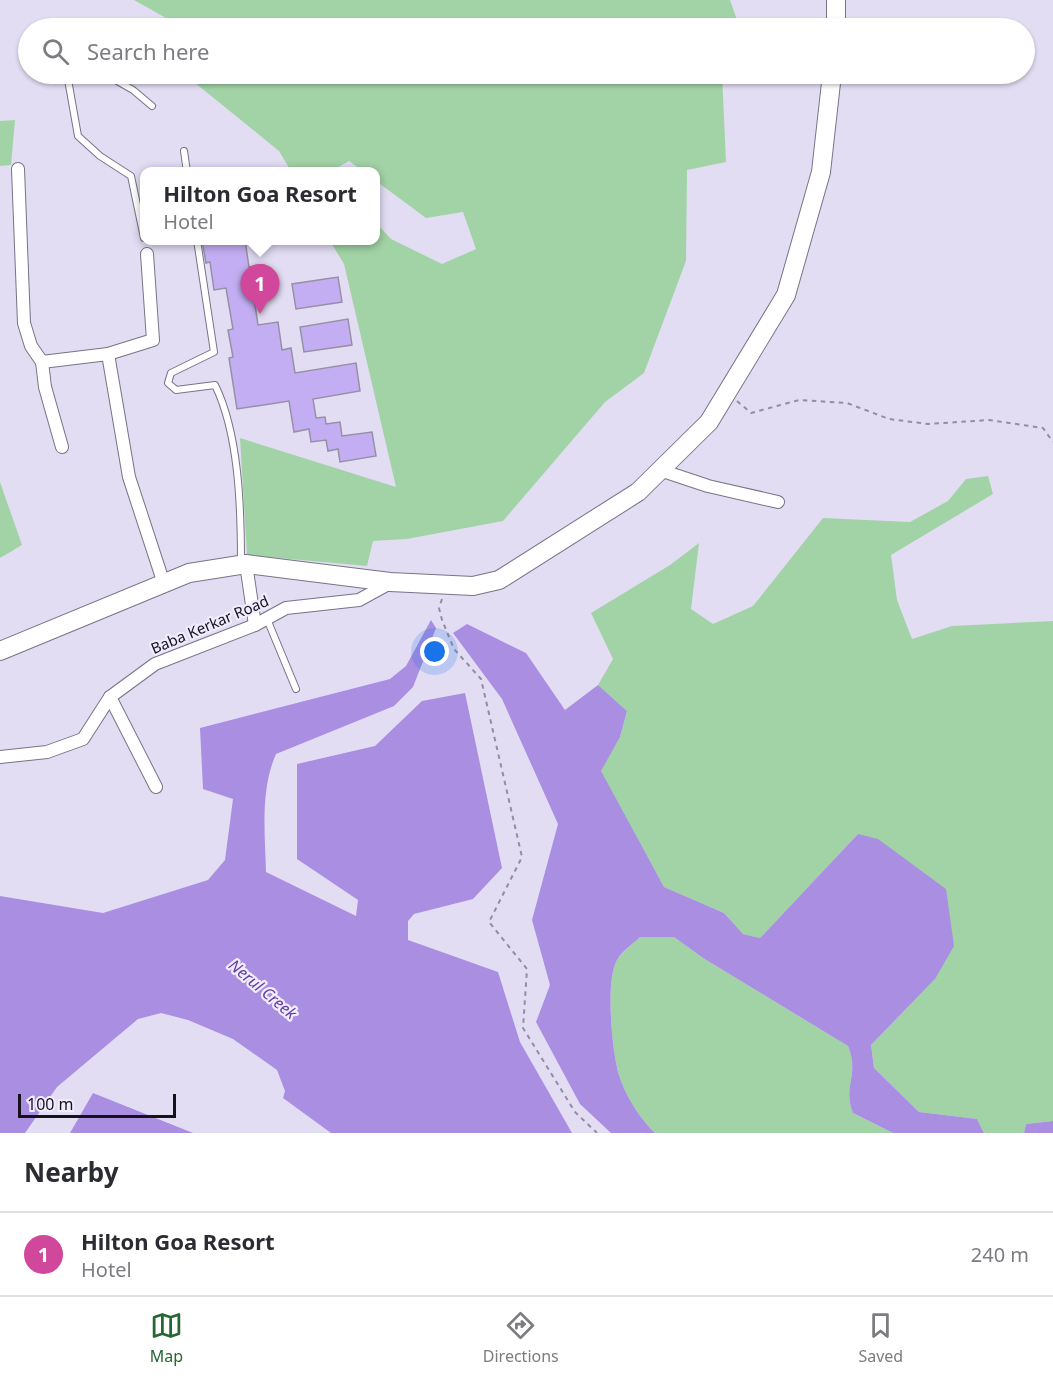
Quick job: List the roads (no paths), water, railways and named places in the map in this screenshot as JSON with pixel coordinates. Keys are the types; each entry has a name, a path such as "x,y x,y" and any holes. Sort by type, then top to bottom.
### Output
{"main road":[{"path":"836,0 836,18"},
{"path":"0,651 189,573 244,565 390,582 473,586 499,580 638,492 709,422 786,295 821,172 831,84"}],"street":[{"path":"18,169 24,323 31,346 42,362 45,387 62,447"},
{"path":"42,362 108,354 153,340 147,254"},
{"path":"108,354 129,477 164,584"},
{"path":"660,470 708,486 778,502"},
{"path":"244,565 255,625"},
{"name":"Baba Kerkar Road","path":"0,758 47,752 83,739 110,697 154,664 255,625 285,608 359,600 390,582"},
{"path":"110,697 156,787"}],"lane":[{"path":"69,84 78,136 100,156 131,176 140,216"},
{"path":"122,84 152,106"},
{"path":"184,151 186,167"},
{"path":"146,245 147,254"},
{"path":"198,245 213,352 171,374 168,383 176,390 215,385 225,404 241,507 244,565"},
{"path":"267,618 296,689"}],"water":[{"name":"Nerul Creek","path":"431,620 436,628 413,687 394,706 276,754 266,797 266,872 356,916 358,900 297,859 297,764 375,746 422,701 465,693 502,868 473,899 414,914 408,921 408,940 498,972 520,1042 572,1133 331,1133 283,1098 285,1091 277,1070 233,1039 188,1020 161,1013 138,1019 57,1087 25,1133 0,1133 0,896 103,913 208,880 225,860 233,799 203,789 200,728 390,679 406,666"},
{"path":"467,624 526,653 565,710 598,685 627,711 620,737 601,771 664,887 724,913 743,934 760,938 858,834 878,839 946,889 954,946 935,979 871,1045 874,1068 919,1112 977,1119 984,1133 893,1133 853,1113 849,1095 852,1066 848,1046 703,958 674,937 640,937 617,960 611,983 612,1034 619,1075 634,1106 655,1133 611,1133 580,1104 536,1022 550,985 532,920 558,824 502,699 453,633"},
{"path":"93,1093 193,1133 70,1133"},
{"path":"1053,1121 1053,1133 1024,1133 1026,1124"}],"place":[{"name":"Hilton Goa Resort","path":"260,314"}]}
